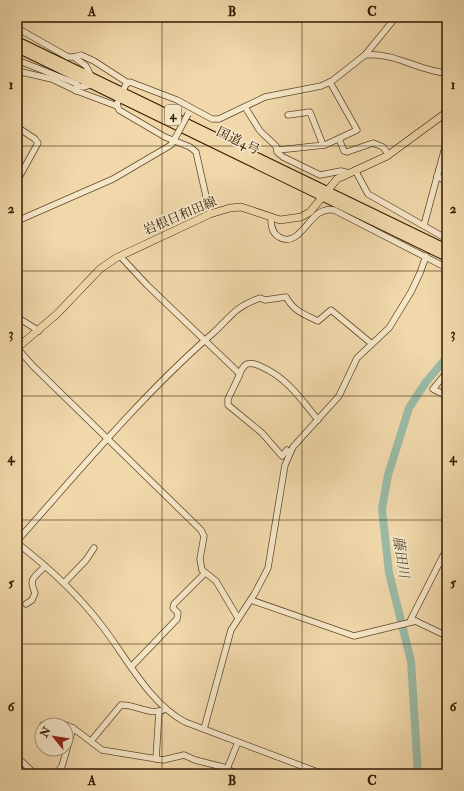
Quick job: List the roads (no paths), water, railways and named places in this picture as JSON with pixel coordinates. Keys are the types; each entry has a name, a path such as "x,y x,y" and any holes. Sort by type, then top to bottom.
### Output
{"highway":[{"name":"国道4号","path":"17,41 92,80 325,194 447,257"},
{"name":"国道4号","path":"17,48 92,80"},
{"name":"国道4号","path":"325,194 447,249"}],"main road":[{"name":"岩根日和田線","path":"17,348 39,331 57,314 95,273 120,256 210,214 230,208 241,207 271,218 288,220 301,217 310,212 337,179 389,155 447,112"}],"street":[{"path":"74,58 80,55 94,61 128,83 192,107 215,120 225,117 265,97 321,86 330,82 365,55 396,17"},
{"path":"17,28 68,57 74,58 86,66 92,80 84,87 77,88 58,75 17,60"},
{"path":"365,55 375,54 390,56 429,71 447,73"},
{"path":"17,70 52,79 77,88 117,106 119,110 174,142 190,147 196,152 210,214"},
{"path":"278,150 323,145 357,130 357,127 330,82"},
{"path":"117,106 121,94 128,83"},
{"path":"17,220 112,179 147,160 174,142 192,107"},
{"path":"245,107 256,126 276,146 278,150 277,152 283,157 320,175 341,171 352,171 368,194 424,224 447,239"},
{"path":"288,115 310,112 323,145"},
{"path":"17,127 35,138 38,143 17,182"},
{"path":"339,139 346,152 373,142 383,147 389,155"},
{"path":"424,224 447,140"},
{"path":"438,173 447,165"},
{"path":"438,173 447,182"},
{"path":"271,218 271,228 275,235 283,240 288,240 298,235 320,212 330,209 339,212 447,268"},
{"path":"120,256 147,285 239,374"},
{"path":"204,729 227,642 238,618 251,600 270,561 285,465 289,454 339,396 357,358 389,328 411,292 426,256"},
{"path":"323,774 306,771 238,742 185,722 165,709 102,626 76,595 46,566 17,542 108,439 182,361 242,306 260,298 265,300 286,297 290,305 301,314 318,321 331,310 372,344"},
{"path":"17,316 39,331"},
{"path":"17,348 32,366 202,530 204,536 201,545 201,565 205,573 216,581 238,618"},
{"path":"289,454 287,450 282,456 262,433 228,405 228,399 239,374 245,366 250,364 260,366 277,374 291,386 318,420"},
{"path":"447,372 433,389 447,396"},
{"path":"64,583 86,560 94,548"},
{"path":"447,548 411,617 416,621 447,636"},
{"path":"26,604 32,600 36,593 31,585 32,581 46,566"},
{"path":"132,666 177,619 178,613 174,608 174,604 205,573"},
{"path":"251,600 351,635 362,636 416,621"},
{"path":"91,741 121,705 159,711 165,709"},
{"path":"156,759 159,711"},
{"path":"74,729 102,750 166,760 184,755 195,760 227,769 236,774"},
{"path":"227,769 238,742"},
{"path":"17,757 35,774"},
{"path":"56,774 62,766 65,757"}],"waterway":[{"name":"藤田川","path":"418,774 411,661 389,573 382,509 388,475 409,408 426,382 447,357"}]}
